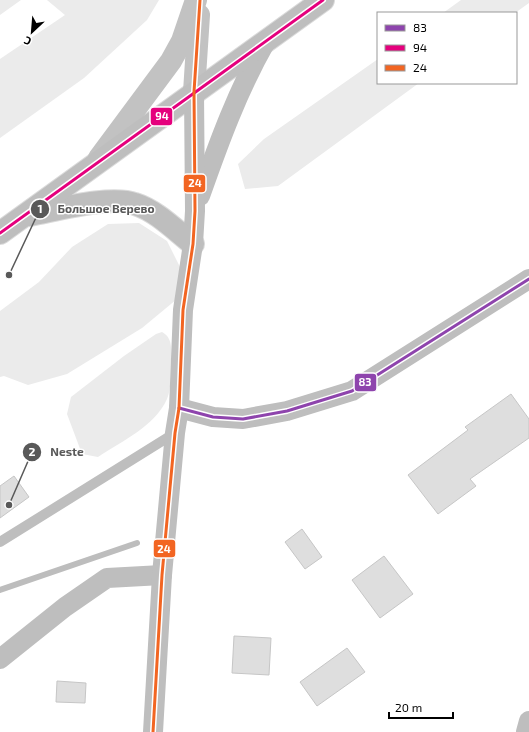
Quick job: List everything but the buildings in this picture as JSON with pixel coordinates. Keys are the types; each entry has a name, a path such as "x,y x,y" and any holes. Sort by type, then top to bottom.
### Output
{"main road":[{"path":"0,233 323,0"},
{"path":"24,216 115,201 135,204 152,213 193,244"}],"street":[{"path":"96,163 171,61 182,41 196,0"},
{"path":"153,732 162,575 175,433 179,408 183,310 193,244 195,211 194,92 200,0"},
{"path":"195,211 216,149 234,104 248,73 266,40"},
{"path":"179,408 213,417 243,419 287,411 352,391 529,279"},
{"path":"0,659 65,607 107,578 162,575"},
{"path":"526,732 529,721"}],"lane":[{"path":"0,542 175,433"}],"shaded area":[{"path":"0,0 21,0 0,15"},
{"path":"47,0 159,0 147,20 84,78 0,138 0,59 65,15"},
{"path":"461,0 529,0 529,3 516,12 444,12"},
{"path":"377,60 377,84 418,84 278,186 245,189 238,164 264,139"},
{"path":"139,223 167,241 183,273 177,299 142,328 67,374 28,385 4,376 0,377 0,311 39,282 72,247 108,224"},
{"path":"162,332 166,334 170,341 171,351 170,390 162,409 137,432 98,457 82,454 67,414 71,397 124,356 156,334"}],"waterway":[{"path":"0,590 137,543"}],"transit line":[{"name":"24","path":"153,732 162,575 175,433 179,408 183,310 193,244 195,211 194,92 200,0"},
{"name":"94","path":"0,233 323,0"},
{"name":"83","path":"179,408 213,417 243,419 287,411 352,391 529,279"}],"place":[{"name":"Большое Верево","path":"9,275"},
{"name":"Neste","path":"9,505"}]}
